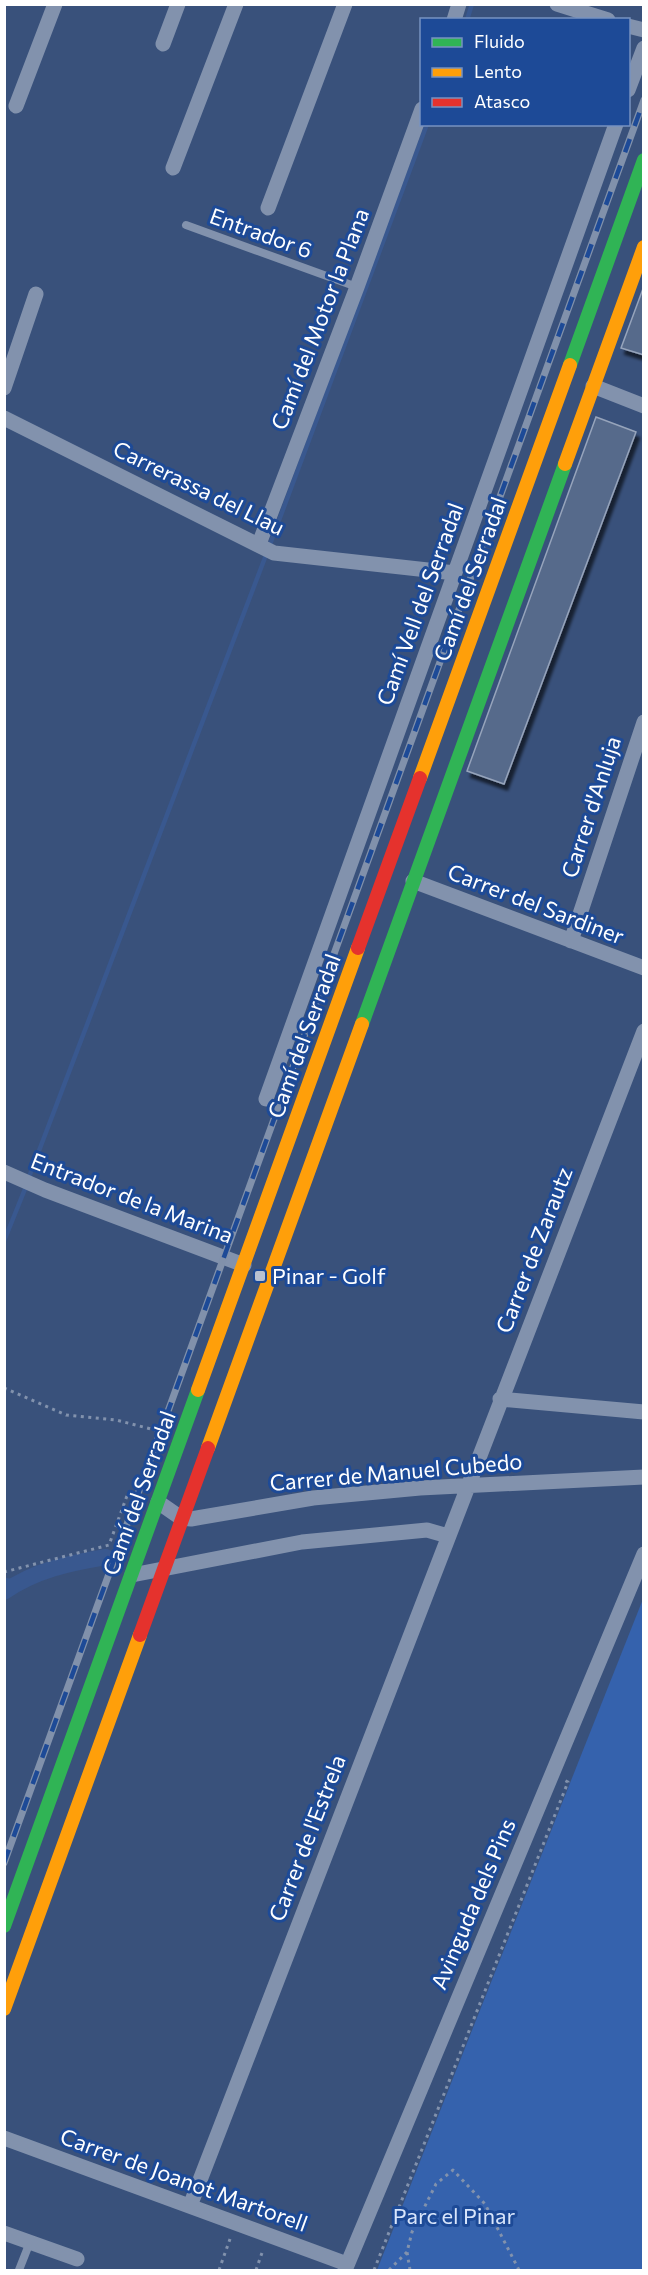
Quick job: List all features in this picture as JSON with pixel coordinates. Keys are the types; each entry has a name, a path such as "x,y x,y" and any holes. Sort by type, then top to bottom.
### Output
{"street":[{"path":"16,106 55,4"},
{"path":"163,44 178,4"},
{"path":"173,168 236,4"},
{"path":"268,208 345,4"},
{"path":"557,4 602,18"},
{"path":"630,85 644,48"},
{"name":"Camí del Motor la Plana","path":"259,544 420,114"},
{"name":"Camí Vell del Serradal","path":"266,1099 615,126"},
{"name":"Camí del Serradal","path":"5,1921 644,160"},
{"path":"4,2009 644,246"},
{"path":"4,388 36,294"},
{"path":"593,386 644,406"},
{"name":"Carrerassa del Llau","path":"4,418 274,553 455,573"},
{"name":"Carrer d'Anluja","path":"571,941 644,722"},
{"name":"Carrer del Sardiner","path":"413,881 644,968"},
{"name":"Carrer de Zarautz","path":"467,1487 644,1030"},
{"name":"Entrador de la Marina","path":"4,1172 45,1190 244,1265"},
{"path":"500,1399 644,1412"},
{"name":"Carrer de Manuel Cubedo","path":"181,1518 191,1519 313,1498 420,1488 644,1477"},
{"name":"Carrer de l'Estrela","path":"190,2206 467,1487"},
{"path":"158,1502 181,1518"},
{"path":"132,1575 302,1542 427,1530 448,1536"},
{"name":"Avinguda dels Pins","path":"346,2267 644,1554"},
{"name":"Carrer de Joanot Martorell","path":"4,2138 190,2206 346,2267"},
{"path":"4,2233 77,2259"}],"lane":[{"name":"Entrador 6","path":"186,225 357,287"},
{"path":"19,2271 30,2242"}],"path":[{"path":"4,1388 66,1415 116,1420 182,1436"},
{"path":"4,1572 109,1545 128,1493 158,1502"},
{"path":"374,2271 568,1782 552,1774"},
{"path":"410,2271 407,2252 412,2232 436,2184 453,2170 485,2204 519,2271"},
{"path":"219,2271 230,2239"},
{"path":"255,2271 263,2250"},
{"path":"388,2271 407,2252"}],"green space":[{"name":"Parc el Pinar","path":"643,1599 643,2270 377,2270"}],"building":[{"path":"644,286 644,355 621,348"},
{"path":"596,417 636,432 504,784 467,771"}],"waterway":[{"path":"468,18 472,4"},
{"path":"269,547 426,126"},
{"path":"29,1177 266,555"},
{"path":"4,1241 25,1189"},
{"path":"4,1592 40,1573 106,1557"},
{"path":"4,1580 18,1582"}],"railway":[{"path":"4,1863 644,100"}],"traffic: fast":[{"path":"570,365 644,160"},
{"path":"362,1024 565,464"},
{"path":"4,1926 198,1390"}],"traffic: slow":[{"path":"565,464 644,247"},
{"path":"420,778 570,365"},
{"path":"198,1390 358,948"},
{"path":"208,1448 362,1024"},
{"path":"4,2009 140,1635"}],"traffic: jam":[{"path":"358,948 420,778"},
{"path":"140,1635 208,1448"}],"place":[{"name":"Pinar - Golf","path":"260,1276"}]}
